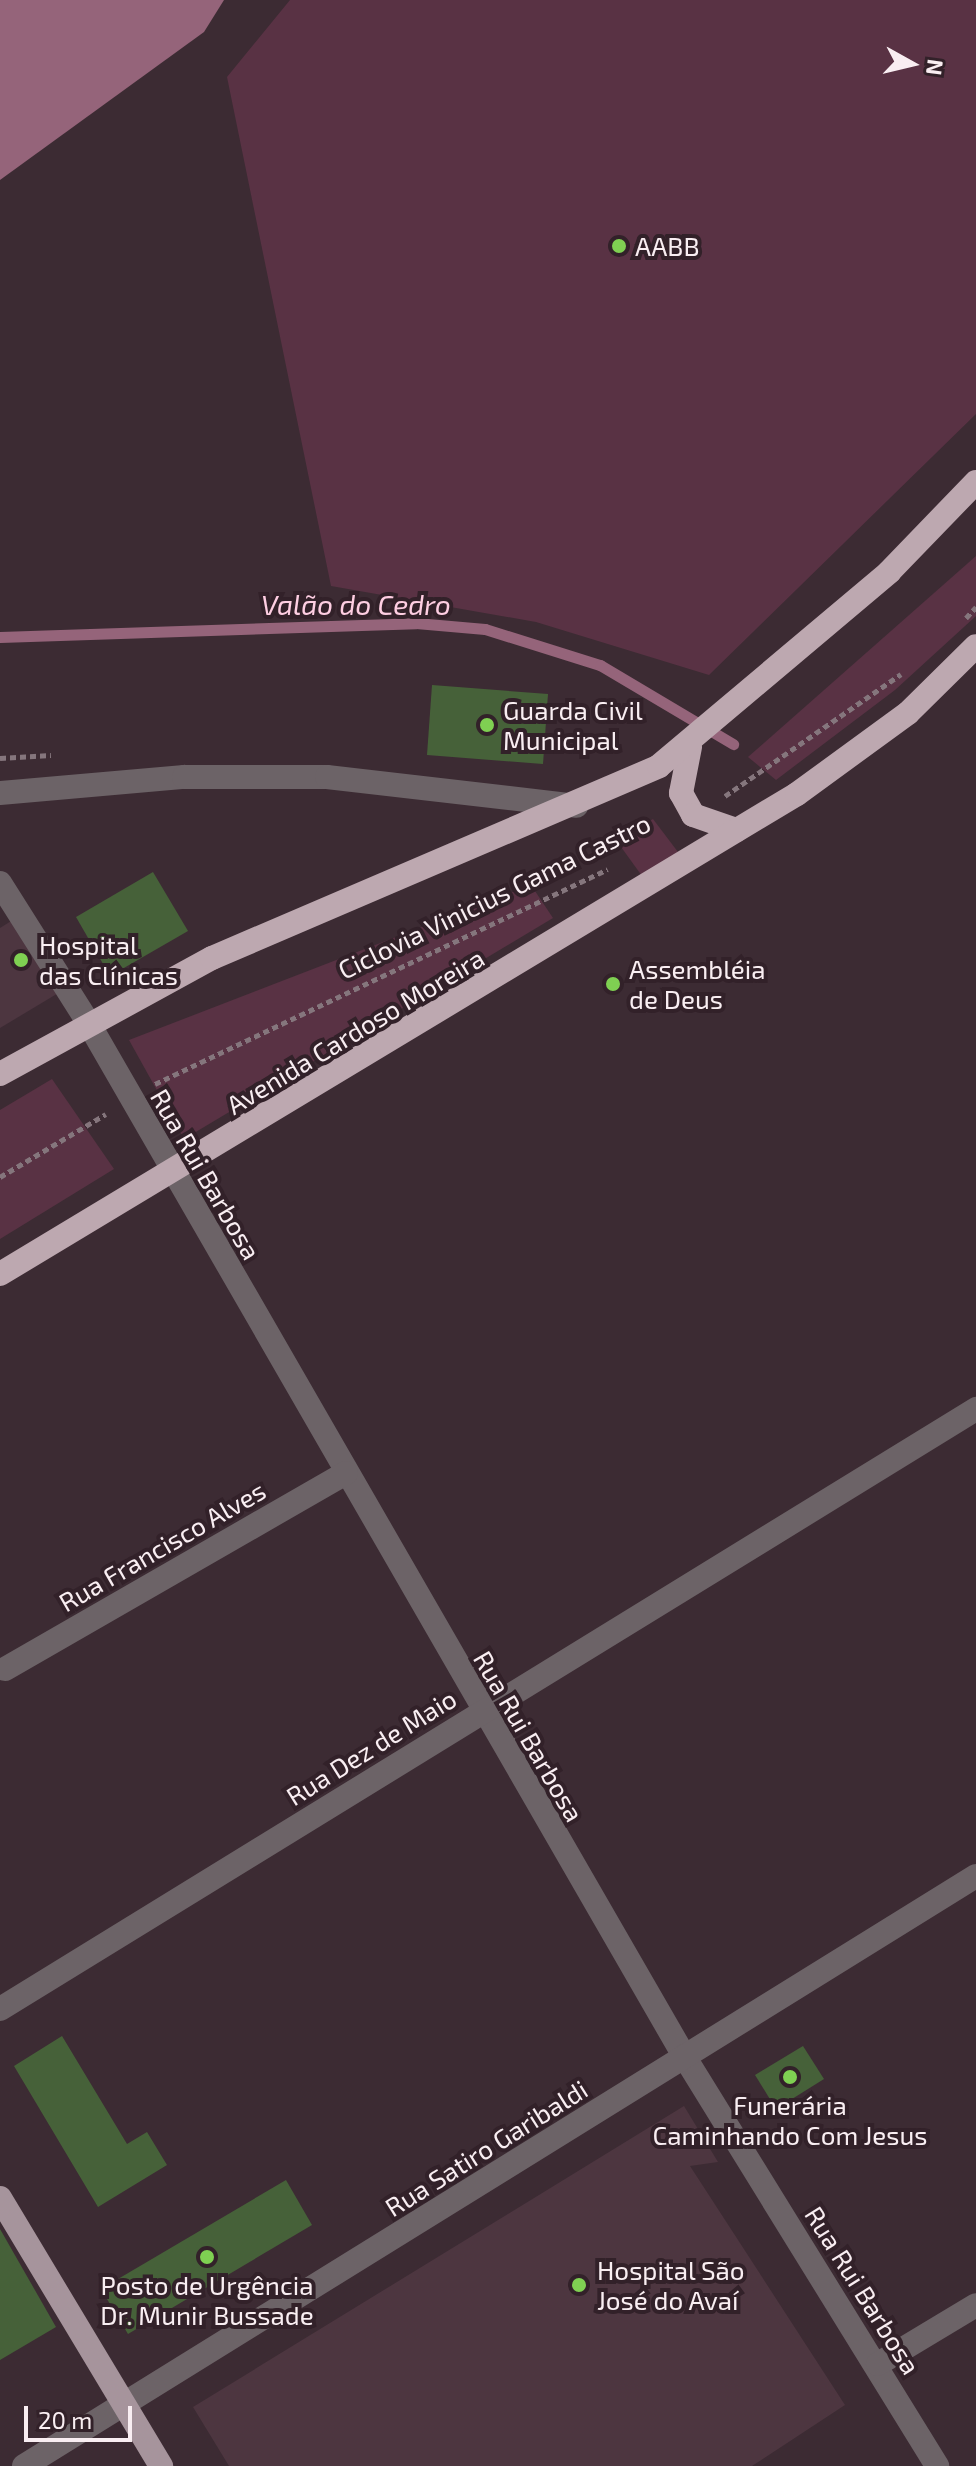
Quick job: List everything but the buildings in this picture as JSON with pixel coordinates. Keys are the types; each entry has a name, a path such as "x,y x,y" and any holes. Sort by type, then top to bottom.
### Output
{"highway":[{"path":"0,1074 212,958 578,806 691,746 889,572 976,482"},
{"name":"Avenida Cardoso Moreira","path":"0,1274 174,1174 736,830 865,747 976,646"},
{"path":"691,746 681,793 693,815 736,830"}],"main road":[{"path":"0,2198 161,2466"}],"street":[{"path":"0,793 184,777 327,777 578,806"},
{"name":"Rua Rui Barbosa","path":"0,883 89,1024 481,1712 684,2056 878,2364 937,2466"},
{"name":"Rua Dez de Maio","path":"0,2009 976,1409"},
{"name":"Rua Francisco Alves","path":"5,1669 346,1473"},
{"name":"Rua Satiro Garibaldi","path":"24,2466 125,2407 976,1876"},
{"path":"878,2364 976,2305"}],"path":[{"path":"957,627 976,607"},
{"path":"693,815 913,665"},
{"name":"Ciclovia Vinicius Gama Castro","path":"0,1177 131,1098 619,864"}],"shaded area":[{"path":"0,0 224,0 204,32 0,180"},
{"name":"AABB","path":"290,0 976,0 976,414 709,675 536,622 331,586 227,77"},
{"path":"976,556 976,616 895,690 776,780 748,757"},
{"path":"653,819 678,852 642,876 616,840"},
{"path":"531,885 553,918 184,1139 129,1040"},
{"name":"Hospital das Clínicas","path":"16,918 60,992 0,1028 0,928"},
{"path":"52,1079 114,1169 0,1239 0,1110"},
{"name":"Hospital São José do Avaí","path":"684,2106 718,2162 690,2166 845,2405 752,2466 229,2466 193,2407"}],"waterway":[{"name":"Valão do Cedro","path":"0,637 416,623 485,629 600,665 733,744"}],"place":[{"name":"AABB","path":"619,246"},
{"name":"Guarda Civil Municipal","path":"487,725"},
{"name":"Hospital das Clínicas","path":"21,960"},
{"name":"Assembléia de Deus","path":"613,984"},
{"name":"Funerária Caminhando Com Jesus","path":"790,2077"},
{"name":"Posto de Urgência Dr. Munir Bussade","path":"207,2257"},
{"name":"Hospital São José do Avaí","path":"579,2285"}]}
